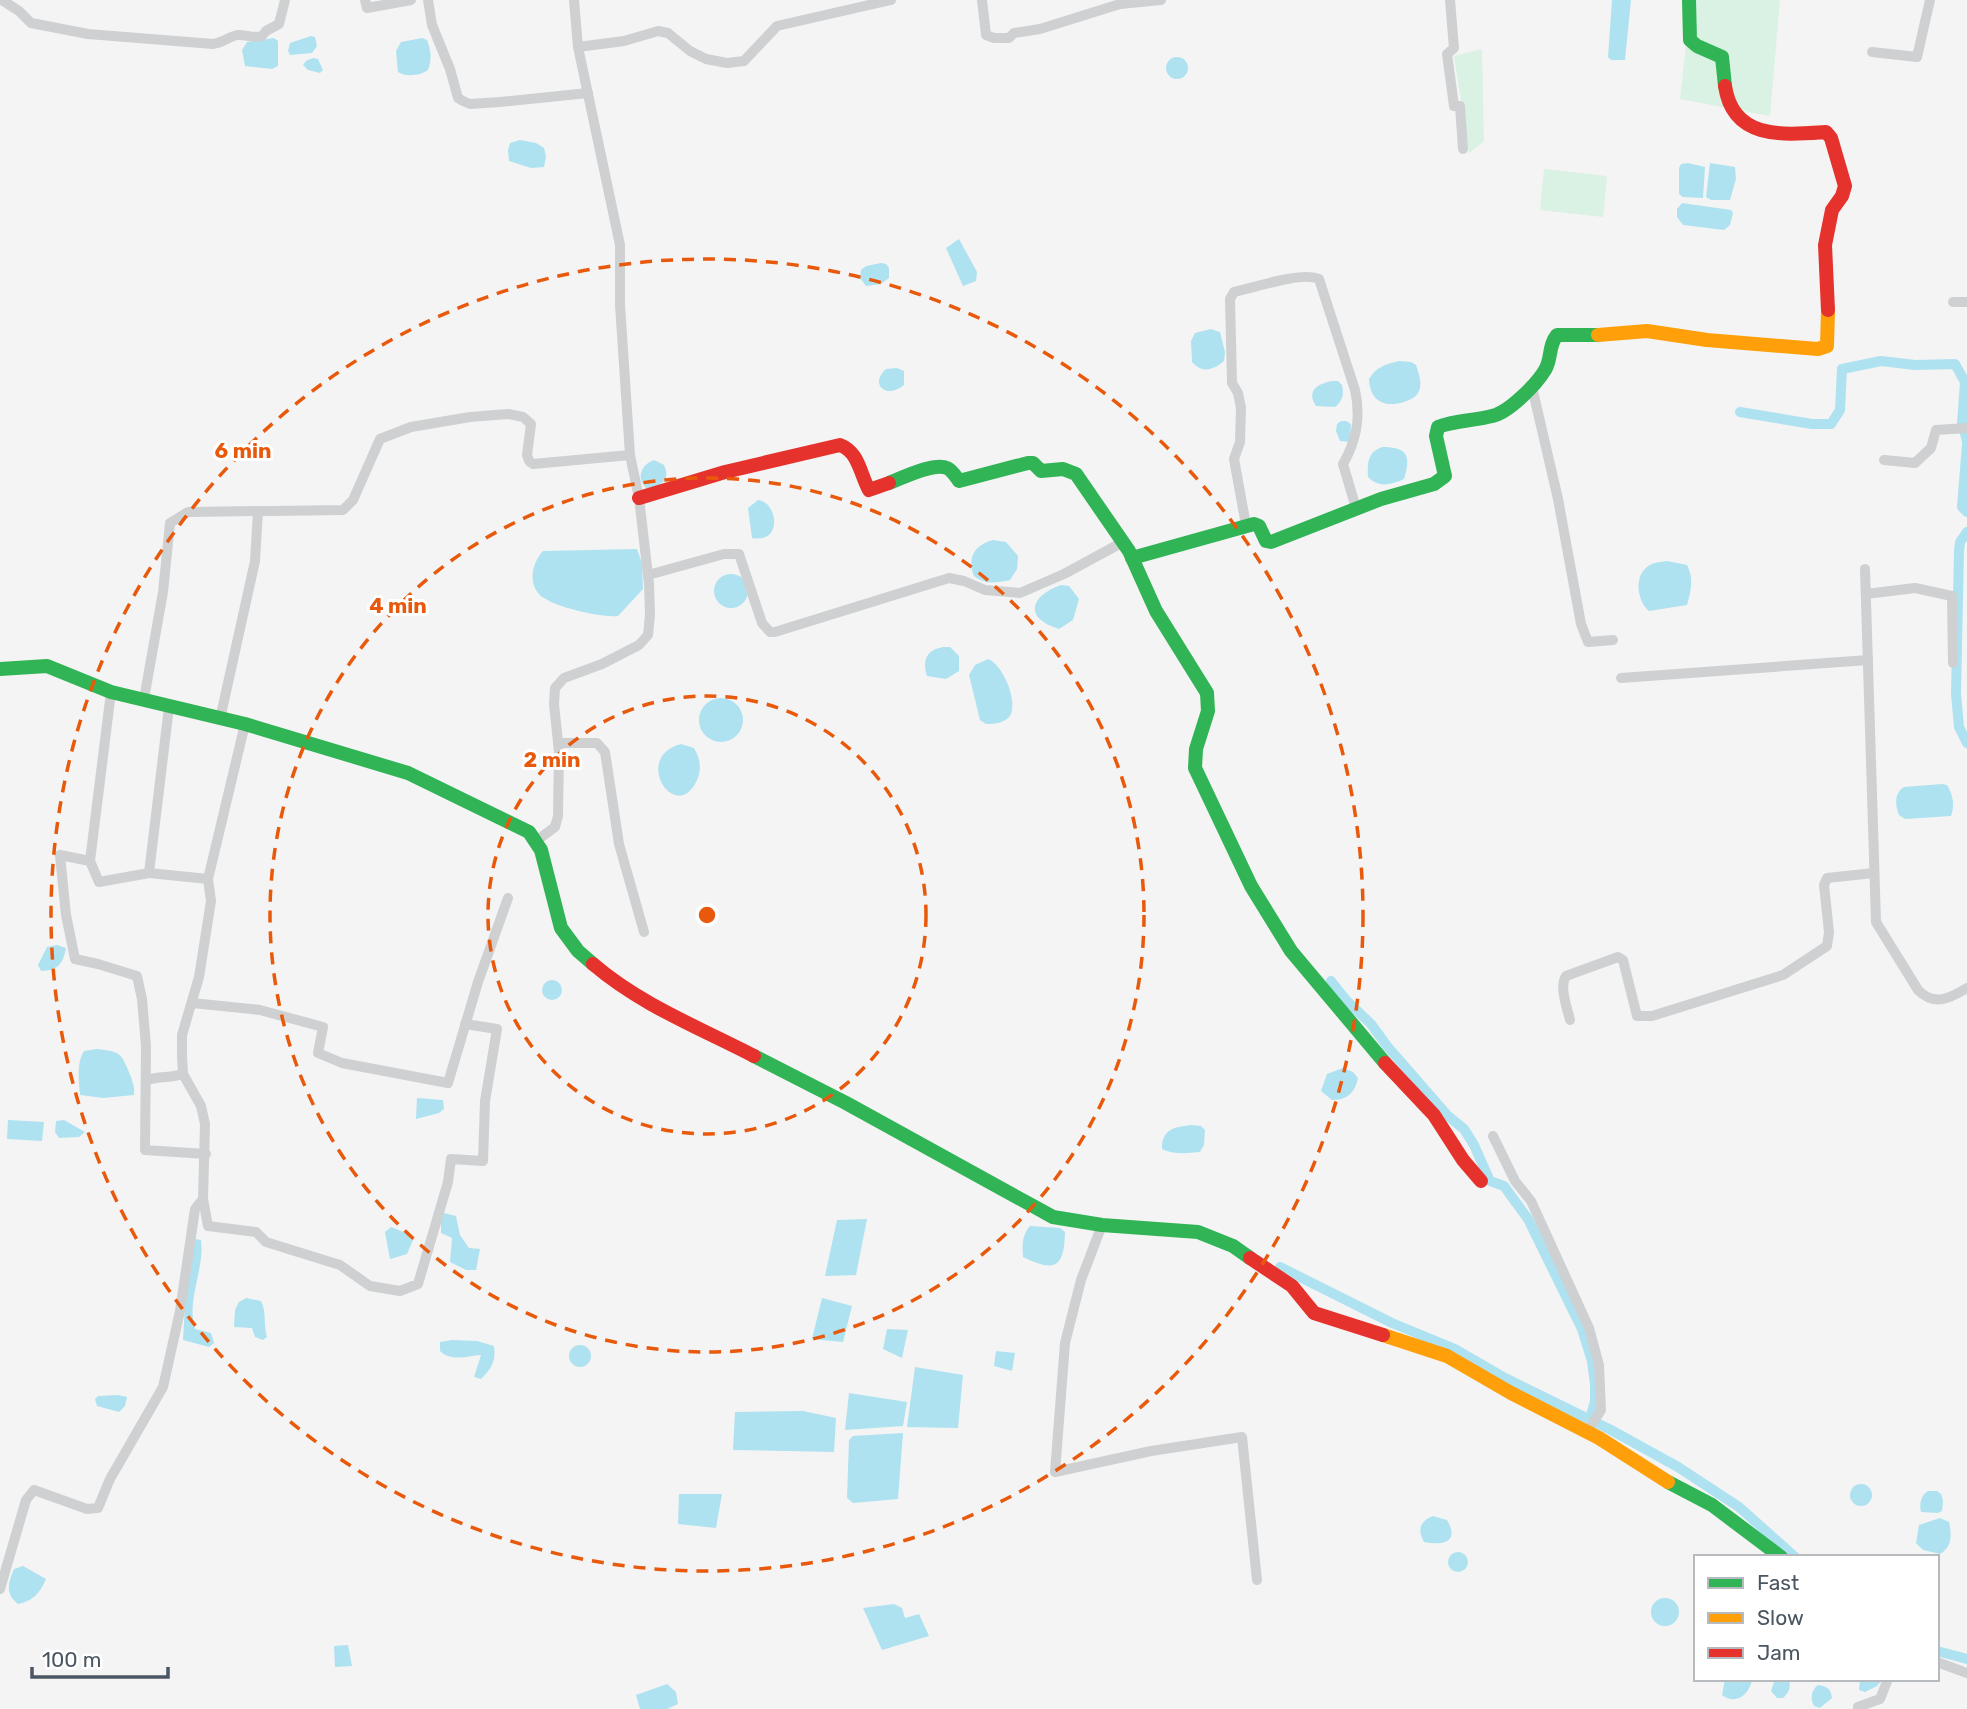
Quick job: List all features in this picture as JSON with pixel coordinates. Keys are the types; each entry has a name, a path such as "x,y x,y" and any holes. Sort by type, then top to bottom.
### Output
{"street":[{"path":"2,0 19,10 31,23 88,34 213,44 222,43 238,35 250,38 262,36 269,28 279,24 285,0"},
{"path":"365,0 368,8 411,0"},
{"path":"428,0 432,25 458,97 463,101 470,104 589,93"},
{"path":"540,838 555,827 558,816 555,688 564,678 602,664 646,640 650,615 639,498 630,456 620,305 620,245 578,47 574,0"},
{"path":"578,47 624,41 658,31 668,33 690,51 706,59 727,63 744,61 778,26 891,0"},
{"path":"982,0 986,35 994,38 1009,38 1014,33 1040,29 1120,4 1161,0"},
{"path":"1450,0 1454,48 1447,54 1454,106 1460,106 1463,149"},
{"path":"1132,558 1254,524 1259,526 1269,542 1356,508 1443,480 1445,476 1436,436 1438,427 1494,416 1532,387 1547,368 1552,340 1560,334 1602,335 1647,331 1707,340 1818,349 1827,346 1829,332 1825,245 1832,209 1842,196 1845,186 1831,138 1826,132 1770,133 1752,126 1734,114 1728,100 1722,57 1693,44 1690,40 1689,0"},
{"path":"1872,52 1917,57 1930,0"},
{"path":"1246,525 1234,459 1241,442 1241,408 1238,393 1232,383 1230,299 1234,292 1295,278 1314,276 1321,284 1359,406 1358,429 1343,464 1356,508"},
{"path":"1953,302 1967,302"},
{"path":"1532,387 1561,512 1581,624 1588,642 1613,640"},
{"path":"144,699 163,592 170,523 188,512 343,510 353,500 380,439 411,426 470,417 508,414 523,417 531,424 527,455 533,464 630,456"},
{"path":"1884,460 1915,463 1931,448 1936,430 1967,428"},
{"path":"639,498 725,472 840,446 846,447 853,454 869,490 930,468 945,467 959,481 1030,463 1041,471 1063,469 1076,474 1123,542 1156,611 1207,693 1209,705 1195,753 1195,768 1251,886 1291,951 1434,1115 1480,1181"},
{"path":"220,719 255,561 258,512"},
{"path":"648,575 724,554 739,554 762,623 771,632 775,632 949,578 985,590 1020,593 1064,574 1123,542"},
{"path":"1865,569 1876,922 1918,990 1931,999 1948,1000 1967,988"},
{"path":"1866,594 1915,588 1952,596 1952,663"},
{"path":"1621,678 1868,660"},
{"path":"0,669 47,666 111,692 245,724 408,773 483,812 525,828 540,838 561,928 578,951 614,982 664,1013 846,1103 1053,1217 1102,1225 1198,1232 1234,1246 1292,1286 1314,1313 1447,1356 1587,1432 1668,1482 1712,1505 1778,1555"},
{"path":"111,692 90,861 99,882 149,873 208,879"},
{"path":"149,873 169,707"},
{"path":"245,724 208,879 211,901 199,977 183,1035 183,1074 201,1105 205,1124 203,1199 208,1226 256,1231 266,1242 340,1265 370,1286 400,1291 418,1284 448,1182 451,1159 483,1161 485,1101 497,1029 466,1024"},
{"path":"558,743 597,743 605,752 619,844 644,932"},
{"path":"90,861 60,855 66,915 75,959 137,976 142,999 147,1080 145,1150 206,1154"},
{"path":"1570,1020 1563,979 1618,957 1623,960 1637,1016 1641,1017 1652,1016 1783,975 1827,946 1829,932 1824,885 1827,878 1874,873"},
{"path":"192,1003 260,1010 323,1027 318,1053 342,1063 448,1083 508,898"},
{"path":"147,1080 183,1074"},
{"path":"1493,1136 1515,1181 1531,1201 1589,1328 1599,1365 1601,1410 1587,1432"},
{"path":"0,1590 30,1493 34,1490 88,1509 98,1508 110,1479 163,1387 180,1311 195,1209 203,1199"},
{"path":"1102,1225 1081,1280 1065,1343 1055,1472 1151,1451 1242,1437 1257,1580"},
{"path":"1939,1663 1967,1673"},
{"path":"1858,1709 1880,1699 1887,1681"}],"green space":[{"path":"1691,0 1780,0 1770,116 1680,99"},
{"path":"1482,49 1484,141 1469,153 1454,56"},
{"path":"1544,169 1607,176 1603,217 1540,210"}],"water":[{"path":"1612,0 1631,0 1625,60 1611,60 1608,57"},
{"path":"315,37 317,46 312,53 290,55 290,43"},
{"path":"274,38 278,41 278,66 272,69 245,66 242,50 247,42"},
{"path":"422,38 427,40 430,51 428,70 413,75 398,72 396,51 401,42"},
{"path":"1177,57 1185,60 1188,68 1185,76 1177,79 1169,76 1166,68 1169,60"},
{"path":"313,58 318,59 323,70 320,73 308,70 303,65"},
{"path":"520,140 536,143 544,148 544,167 531,168 509,161 510,143"},
{"path":"1710,163 1735,167 1736,179 1730,200 1711,200 1706,197"},
{"path":"1681,164 1705,167 1703,198 1683,197 1679,194 1679,168"},
{"path":"1682,203 1731,210 1733,213 1730,225 1724,230 1683,225 1677,217 1677,209"},
{"path":"959,239 977,272 976,281 963,286 946,248"},
{"path":"881,263 889,268 889,278 881,284 866,286 860,278 861,270 866,266"},
{"path":"1211,329 1220,332 1225,352 1224,361 1216,367 1204,369 1192,362 1191,341 1195,333"},
{"path":"1399,361 1416,365 1420,379 1419,390 1412,399 1397,404 1379,401 1372,393 1369,379 1382,367"},
{"path":"897,368 904,371 904,385 891,391 882,388 879,385 881,375 886,369"},
{"path":"1338,381 1342,385 1343,395 1340,402 1335,407 1316,406 1313,392 1322,384"},
{"path":"1341,421 1351,424 1350,442 1340,441 1336,431 1337,424"},
{"path":"1382,447 1391,447 1405,454 1407,464 1404,479 1385,484 1376,483 1368,477 1369,459"},
{"path":"654,460 664,465 666,475 663,482 647,489 641,481 641,473 645,465"},
{"path":"758,500 765,502 770,508 773,514 773,529 769,535 762,538 752,538 748,508"},
{"path":"993,540 1006,542 1018,556 1017,569 1010,580 991,583 974,576 971,563 974,553 981,545"},
{"path":"637,549 642,563 643,589 618,616 563,607 544,598 535,588 533,571 543,551"},
{"path":"1667,561 1687,565 1691,590 1687,605 1649,611 1640,594 1641,575 1650,565"},
{"path":"731,574 743,579 748,591 743,603 731,608 719,603 714,591 719,579"},
{"path":"1061,585 1069,586 1079,599 1073,620 1059,629 1040,619 1035,607 1043,595"},
{"path":"950,647 959,656 959,671 946,679 927,676 927,657 937,648"},
{"path":"988,659 998,667 1007,682 1012,707 1007,719 986,724 980,720 969,675 975,665"},
{"path":"721,698 730,699 737,704 742,711 742,729 737,736 730,741 721,742 712,741 705,736 700,729 699,720 700,711 705,704 712,699"},
{"path":"681,744 694,748 700,768 697,780 688,792 679,796 662,784 659,762 666,751"},
{"path":"1947,785 1952,796 1951,816 1905,819 1899,815 1896,800 1898,792 1904,787"},
{"path":"57,945 66,948 61,962 56,968 41,971 38,965 47,947"},
{"path":"548,980 556,980 562,990 556,1000 548,1000 542,994 542,986"},
{"path":"84,1051 112,1051 123,1059 133,1084 134,1095 103,1098 80,1095 81,1056"},
{"path":"1343,1068 1353,1072 1358,1078 1357,1083 1346,1097 1332,1100 1321,1091 1327,1074"},
{"path":"417,1098 443,1100 444,1109 416,1119"},
{"path":"8,1120 44,1122 42,1141 7,1139"},
{"path":"64,1120 85,1132 79,1137 59,1138 55,1132 56,1121"},
{"path":"1201,1126 1205,1130 1204,1145 1200,1152 1176,1153 1162,1149 1167,1133 1175,1128"},
{"path":"444,1213 456,1216 460,1235 469,1248 480,1249 476,1270 466,1270 450,1262 452,1238 441,1233"},
{"path":"867,1219 856,1275 825,1276 837,1220"},
{"path":"1030,1226 1060,1228 1065,1232 1063,1253 1056,1264 1043,1265 1023,1257 1023,1240"},
{"path":"391,1227 406,1233 413,1240 407,1254 390,1259 385,1232"},
{"path":"195,1239 201,1240 202,1251 193,1318 195,1329 211,1333 214,1343 209,1347 183,1340 185,1304"},
{"path":"246,1298 261,1301 263,1305 267,1337 263,1340 255,1337 252,1328 234,1327 235,1310 239,1302"},
{"path":"822,1298 852,1306 843,1342 812,1339"},
{"path":"887,1329 908,1330 902,1358 883,1349"},
{"path":"477,1341 494,1346 492,1364 481,1379 474,1377 481,1355 454,1357 440,1351 440,1342"},
{"path":"580,1345 588,1348 591,1356 588,1364 580,1367 572,1364 569,1356 572,1348"},
{"path":"996,1351 1015,1353 1012,1371 994,1366"},
{"path":"915,1367 963,1375 958,1428 907,1427"},
{"path":"849,1393 907,1402 903,1426 845,1430"},
{"path":"98,1396 127,1397 125,1406 119,1412 97,1406 95,1399"},
{"path":"803,1411 836,1418 834,1452 733,1450 735,1412"},
{"path":"903,1433 898,1499 853,1503 847,1498 849,1440 853,1436"},
{"path":"1861,1484 1869,1487 1872,1495 1869,1503 1861,1506 1853,1503 1850,1495 1853,1487"},
{"path":"1928,1491 1941,1494 1942,1511 1921,1512 1921,1500"},
{"path":"679,1494 722,1494 716,1528 678,1524"},
{"path":"1433,1516 1447,1520 1452,1533 1448,1541 1424,1542 1421,1526"},
{"path":"1940,1518 1949,1522 1949,1544 1940,1554 1923,1550 1916,1543 1919,1525"},
{"path":"1458,1552 1465,1555 1468,1562 1465,1569 1458,1572 1451,1569 1448,1562 1451,1555"},
{"path":"23,1566 46,1579 35,1596 18,1604 9,1592 9,1584 14,1569"},
{"path":"1665,1598 1675,1602 1679,1612 1675,1622 1665,1626 1655,1622 1651,1612 1655,1602"},
{"path":"894,1604 902,1608 905,1618 919,1614 929,1636 882,1650 863,1608"},
{"path":"348,1645 352,1666 335,1667 334,1646"},
{"path":"1725,1681 1752,1681 1742,1697 1732,1699 1722,1695"},
{"path":"1774,1681 1789,1681 1789,1690 1783,1698 1777,1698 1771,1691"},
{"path":"1860,1681 1881,1681 1865,1692 1859,1690"},
{"path":"667,1684 676,1692 678,1704 667,1709 640,1709 636,1695"},
{"path":"1818,1685 1828,1688 1832,1698 1820,1708 1814,1706 1812,1698"}],"waterway":[{"path":"1740,412 1812,424 1831,424 1840,410 1842,369 1881,361 1915,365 1955,364 1965,382 1962,423 1967,441"},
{"path":"1967,444 1962,507 1967,512"},
{"path":"1967,532 1960,542 1959,551 1956,694 1959,727 1967,743"},
{"path":"1331,981 1448,1116 1464,1129 1490,1181 1504,1186 1528,1219 1582,1329 1592,1361 1595,1401 1590,1419"},
{"path":"1280,1267 1392,1323 1455,1349 1505,1378 1611,1430 1678,1467 1739,1507 1793,1555"},
{"path":"1939,1652 1967,1659"}],"traffic: fast":[{"path":"1689,0 1690,40 1722,57 1725,86"},
{"path":"1132,558 1254,524 1259,526 1266,541 1271,542 1381,499 1434,484 1445,476 1436,436 1438,427 1499,414 1513,404 1545,370 1557,335 1598,335"},
{"path":"889,483 934,467 951,470 959,481 1028,463 1033,463 1041,471 1063,469 1076,474 1129,551 1156,611 1207,693 1208,711 1196,749 1195,768 1251,886 1291,951 1385,1063"},
{"path":"0,669 47,666 111,692 245,724 408,773 529,832 541,850 561,928 578,951 593,964"},
{"path":"754,1056 846,1103 1053,1217 1102,1225 1198,1232 1233,1246 1250,1258"},
{"path":"1668,1482 1712,1505 1778,1555"}],"traffic: slow":[{"path":"1598,335 1647,331 1707,340 1818,349 1827,346 1828,310"},
{"path":"1383,1335 1447,1356 1511,1393 1599,1438 1668,1482"}],"traffic: jam":[{"path":"1725,86 1730,104 1738,116 1749,125 1777,133 1826,132 1831,138 1845,186 1842,196 1832,210 1825,245 1828,310"},
{"path":"639,498 725,472 840,445 855,458 869,490 889,483"},
{"path":"593,964 611,979 650,1003 754,1056"},
{"path":"1385,1063 1434,1115 1463,1160 1481,1181"},
{"path":"1250,1258 1292,1286 1314,1313 1383,1335"}]}
